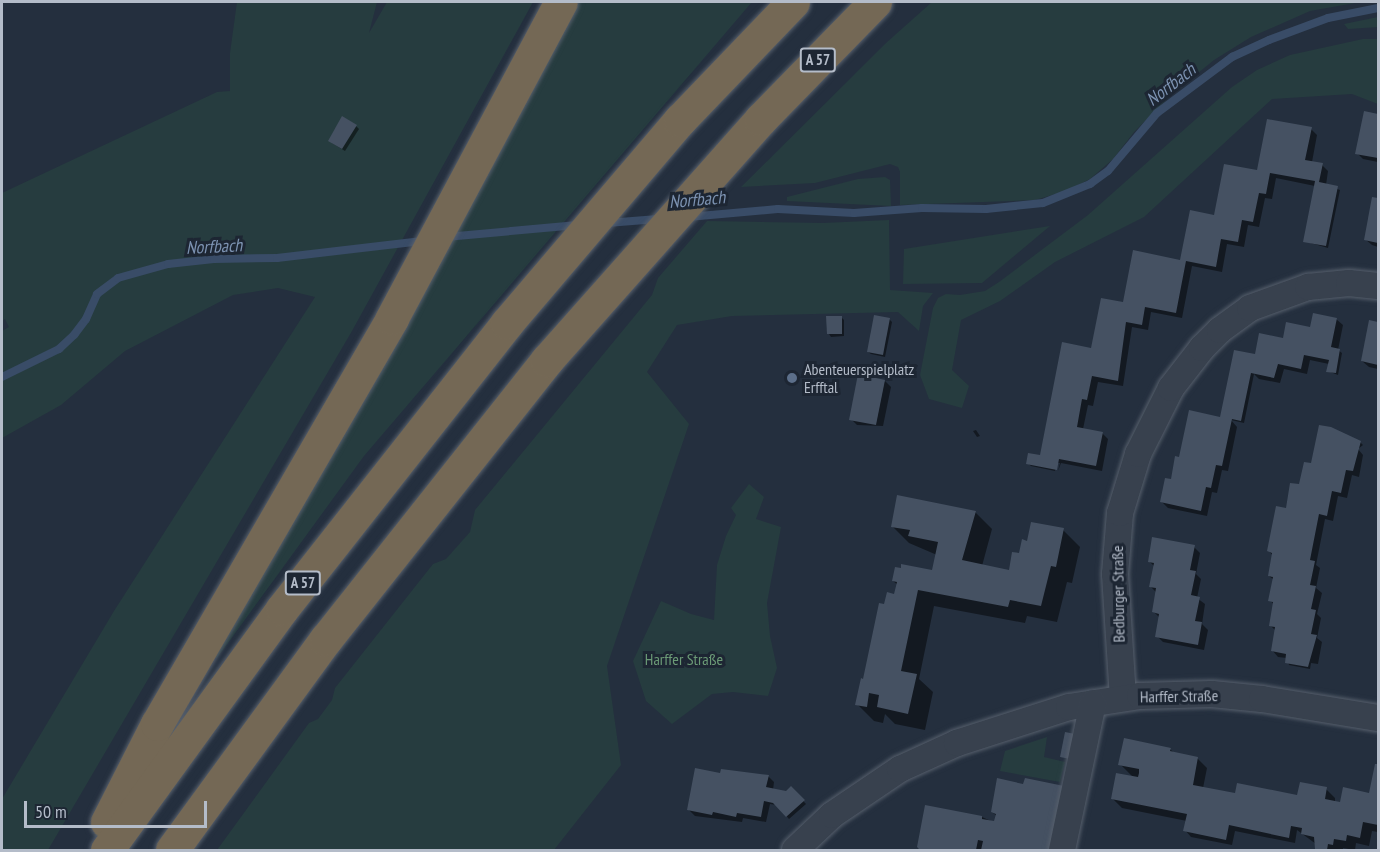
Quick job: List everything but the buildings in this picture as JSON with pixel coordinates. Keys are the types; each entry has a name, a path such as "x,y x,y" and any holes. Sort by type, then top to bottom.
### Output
{"highway":[{"path":"92,850 158,724 392,318 561,2"},
{"name":"A 57","path":"107,850 282,609 507,323 632,174 792,2"},
{"name":"A 57","path":"172,850 326,639 547,360 761,119 875,2"}],"street":[{"name":"Bedburger Straße","path":"1123,698 1115,574 1120,513 1138,453 1172,388 1186,367 1220,330 1258,304 1295,290 1321,285 1349,283 1378,286"},
{"name":"Harffer Straße","path":"800,849 832,815 900,769 957,743 1009,724 1068,707 1159,694 1230,695 1378,718"},
{"path":"1062,850 1094,703"}],"green space":[{"path":"237,2 377,2 369,33 387,2 533,2 352,331 48,850 2,850 2,799 114,611 315,297 278,288 233,295 125,351 61,405 2,438 2,331 9,327 5,319 2,321 2,193 217,92 230,91 230,53"},
{"path":"574,2 752,2 364,456 217,658 208,652"},
{"path":"932,2 1361,2 1310,11 1251,37 1214,60 1171,95 1134,132 1113,159 1090,179 1066,191 1035,200 900,205 900,172 898,167 890,164 815,183 741,187 886,43"},
{"path":"1378,17 1378,27 1348,29 1344,24"},
{"path":"1363,39 1378,39 1378,104 1352,94 1272,99 1144,217 1055,262 1000,301 961,320 952,370 969,386 962,408 929,399 920,375 933,308 938,298 946,294 960,295 985,291 999,282 1088,215 1232,87 1257,70 1290,55"},
{"path":"885,177 890,180 891,206 787,201 787,197 858,179"},
{"path":"889,220 890,290 933,293 923,306 919,331 898,312 732,316 677,325 647,372 689,424 607,666 621,765 554,850 217,850 309,723 318,719 332,700 335,688 433,564 446,559 470,532 475,510 652,295 658,278 707,221 823,223"},
{"path":"1050,226 982,283 903,284 904,249"},
{"name":"Harffer Straße","path":"749,484 764,497 756,519 781,527 767,603 770,636 777,668 768,696 733,692 712,694 672,724 646,701 633,661 661,601 691,614 714,620 717,565 726,536 736,515 731,508"},
{"path":"1047,737 1044,757 1065,762 1060,782 1000,771 1005,751"}],"waterway":[{"name":"Norfbach","path":"688,217 778,209 854,213 922,208 986,209 1043,203 1090,184 1108,171 1157,113 1232,57 1269,40 1328,18 1378,8"},
{"name":"Norfbach","path":"607,223 658,219"},
{"name":"Norfbach","path":"446,237 577,225"},
{"name":"Norfbach","path":"2,377 59,349 86,319 97,294 118,278 168,264 214,259 277,258 422,241"}],"place":[{"name":"Abenteuerspielplatz Erfftal","path":"792,378"}]}
